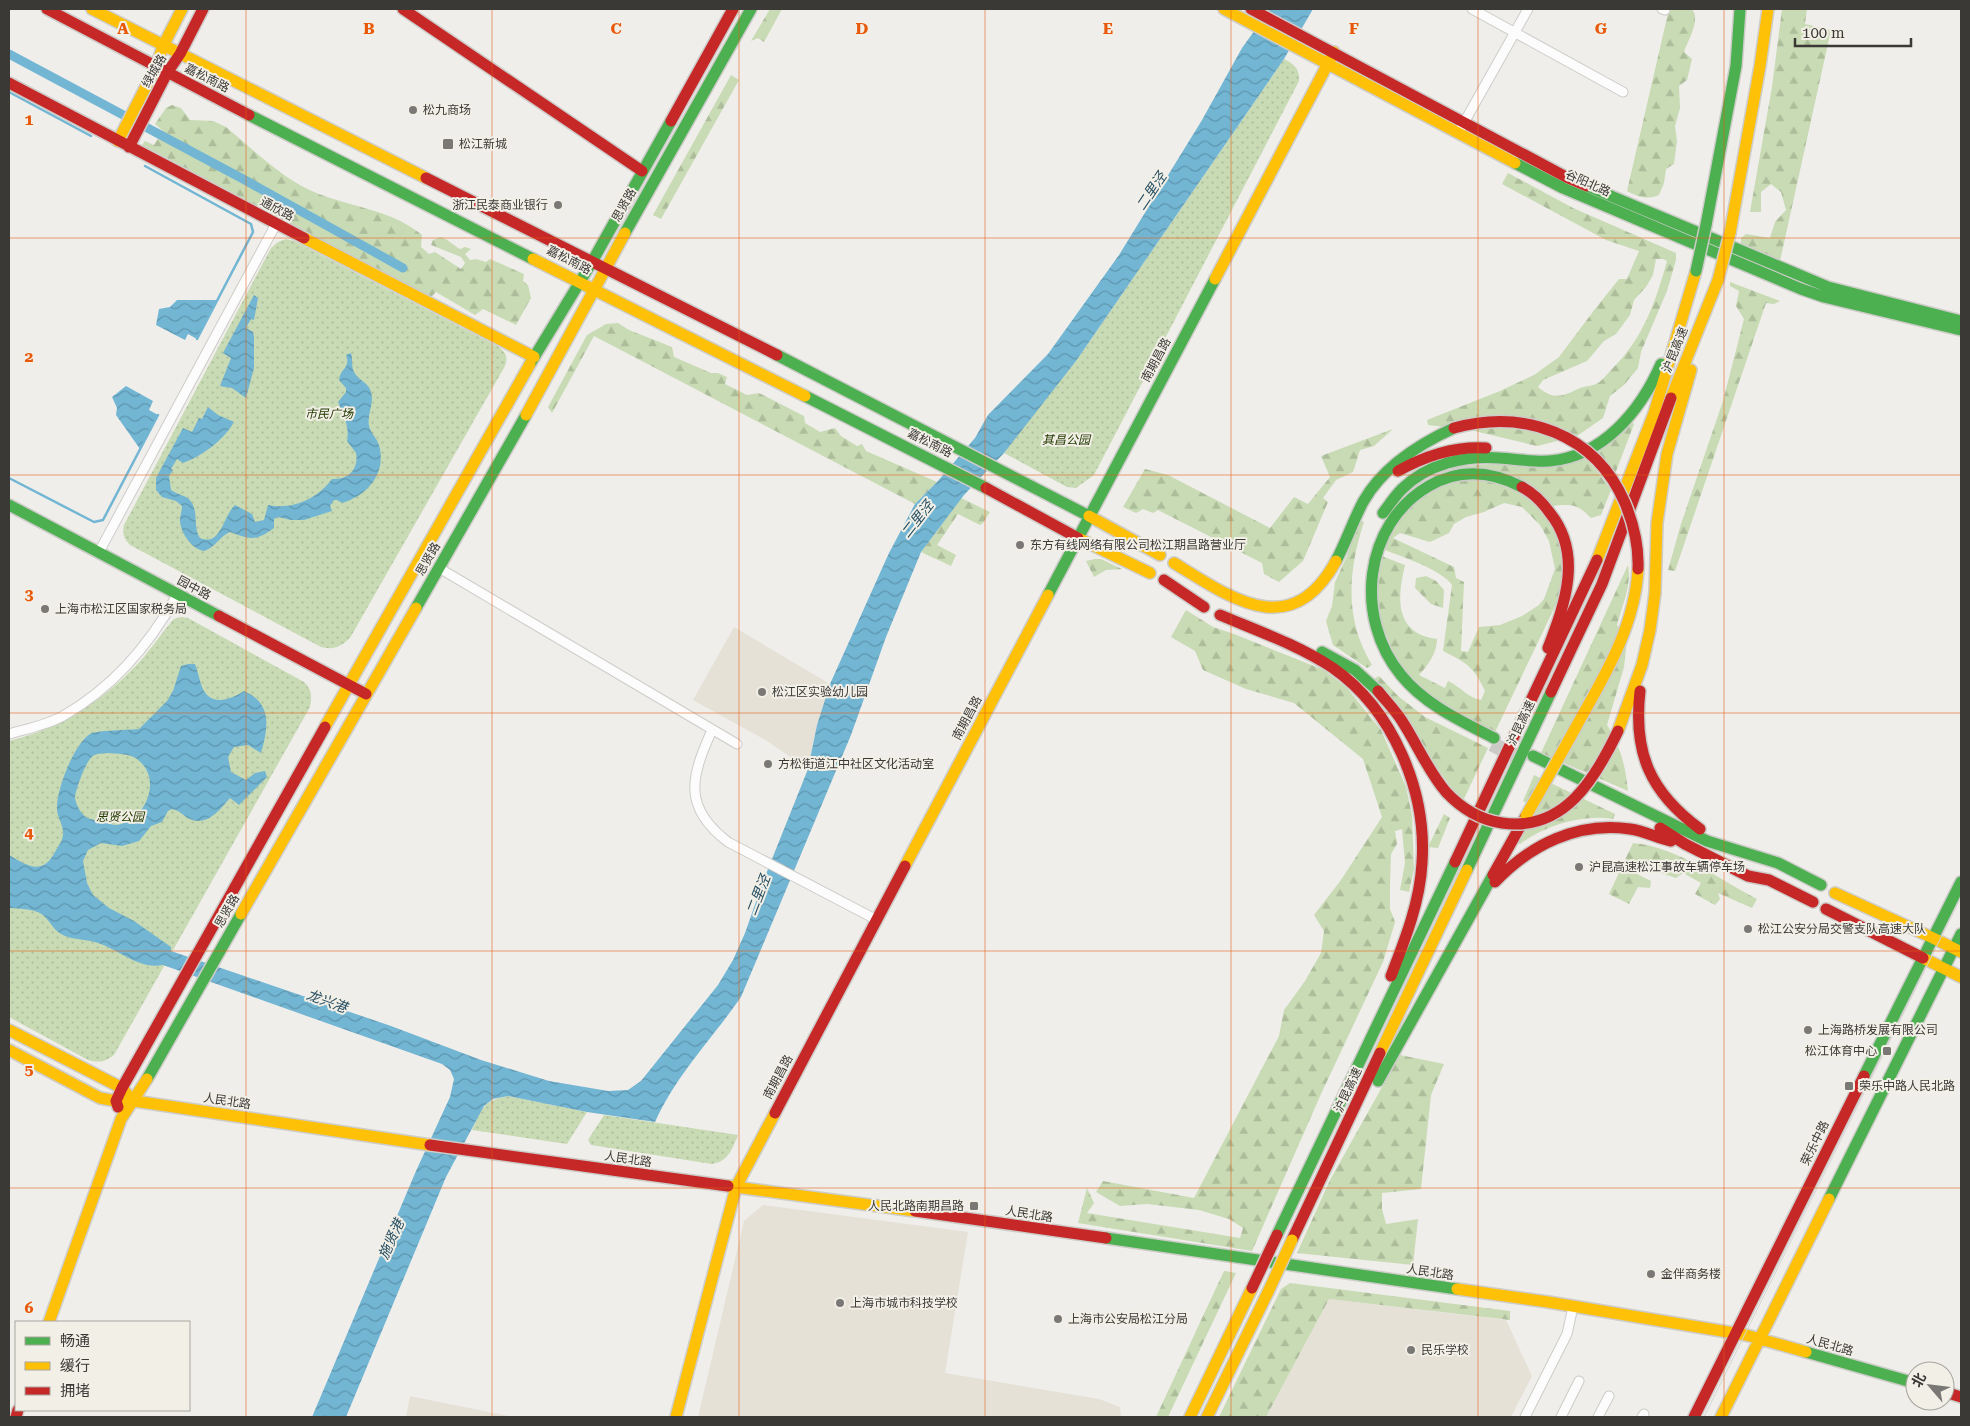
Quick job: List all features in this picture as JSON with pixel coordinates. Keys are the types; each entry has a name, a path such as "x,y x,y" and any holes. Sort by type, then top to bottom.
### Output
{"main road":[{"name":"嘉松南路","path":"47,9 167,73 947,467 1078,538 1150,573"},
{"name":"嘉松南路","path":"92,9 998,467 1160,556"},
{"name":"绿城路","path":"120,137 156,67 163,46 182,9"},
{"name":"绿城路","path":"130,143 203,9"},
{"path":"403,9 642,171"},
{"name":"思贤路","path":"116,1101 348,684 534,357 592,262 733,9"},
{"name":"思贤路","path":"49,1321 121,1119 134,1101 439,568 596,289 654,179 752,9"},
{"name":"谷阳北路","path":"1224,9 1328,64 1584,186 1643,208 1828,287 1961,321"},
{"name":"沪昆高速","path":"1190,1417 1590,578 1654,412 1693,270 1736,66 1740,9"},
{"name":"沪昆高速","path":"1207,1417 1268,1292 1602,584 1667,408 1718,280 1730,233 1760,66 1768,9"},
{"name":"谷阳北路","path":"1254,10 1334,52 1580,196 1801,289 1961,330"},
{"name":"南期昌路","path":"676,1417 736,1187 1334,52"},
{"name":"通欣路","path":"9,83 120,137 276,224 534,357"},
{"path":"1466,840 1522,711 1561,614 1566,596 1569,559 1566,542 1560,525 1538,497 1510,480 1478,473 1460,474 1444,478 1413,495 1392,519 1377,547 1371,580 1372,610 1382,644 1400,674 1427,699 1493,741 1436,716 1421,706 1400,686 1383,664 1374,646 1364,611 1362,578 1375,528 1405,486 1440,465 1458,459 1480,458 1556,460 1579,454 1602,442 1621,425 1649,389 1660,368 1693,270"},
{"path":"1718,280 1667,454 1656,523 1655,593 1642,665 1636,723 1639,747 1645,768 1657,789 1671,807 1689,823 1725,847"},
{"path":"1174,563 1250,605 1265,608 1281,607 1298,602 1313,593 1324,581 1333,567 1352,524 1375,484 1411,454 1436,437 1454,428 1475,422 1502,420 1528,423 1564,436 1585,450 1612,478 1626,502 1635,529 1638,574 1634,604 1625,632 1600,685 1393,1054 1326,1168"},
{"path":"1366,498 1401,470 1436,454 1457,448 1488,448 1519,454 1535,460"},
{"name":"园中路","path":"9,505 366,694"},
{"path":"1164,580 1204,607"},
{"path":"1312,1161 1367,1035 1411,925 1422,862 1420,819 1410,776 1391,734 1378,713 1348,680 1330,667 1288,643 1220,615 1291,638 1336,658 1356,670 1378,691 1401,720 1438,782 1449,796 1473,814 1496,824 1526,824 1543,819 1575,800 1594,777 1618,731 1642,665"},
{"path":"1813,902 1769,880 1748,876 1685,844 1671,834 1531,759 1707,841 1778,863 1821,885"},
{"path":"1474,908 1493,884 1510,867 1534,848 1561,836 1587,830 1614,828 1641,830 1668,841 1685,844"},
{"name":"荣乐中路","path":"1694,1417 1961,882"},
{"path":"1835,893 1958,950"},
{"path":"1826,909 1961,977"},
{"path":"1721,1417 1945,968 1958,950 1961,934"},
{"path":"9,1030 122,1088 134,1101"},
{"name":"人民北路","path":"9,1050 100,1098 116,1101 134,1101 463,1150 972,1219 1573,1307 1737,1333 1905,1380"},
{"path":"116,1101 121,1119"}],"street":[{"path":"1472,9 1623,92"},
{"path":"1462,128 1528,9"},
{"path":"99,552 276,224"},
{"path":"439,568 738,744"},
{"path":"9,734 62,716 104,687 139,652 161,624 177,595"},
{"path":"712,730 701,754 694,784 697,805 711,829 728,842 877,920"},
{"path":"1525,1417 1567,1334 1573,1307"},
{"path":"1561,1417 1579,1381"},
{"path":"1598,1417 1609,1396"}],"shaded area":[{"name":"松江区实验幼儿园","path":"734,627 830,684 817,725 808,769 767,741 693,700"},
{"name":"上海市城市科技学校","path":"763,1205 968,1232 945,1373 1099,1399 1120,1407 1121,1417 698,1417 744,1221"},
{"name":"民乐学校","path":"1329,1299 1506,1320 1532,1376 1511,1417 1266,1417"},
{"path":"410,1396 449,1404 514,1417 406,1417"}],"green space":[{"path":"770,9 782,9 764,42 758,38 751,41"},
{"path":"1669,9 1692,9 1695,19 1691,36 1684,52 1692,59 1687,80 1679,86 1680,108 1675,126 1677,141 1674,164 1666,169 1664,183 1659,195 1643,197 1627,191"},
{"path":"1782,9 1807,9 1805,24 1831,30 1780,261 1777,265 1741,251 1741,238 1746,234 1770,238 1775,222 1786,210 1781,192 1771,184 1761,192 1761,212 1750,212 1772,87"},
{"name":"其昌公园","path":"1284,59 1296,67 1299,81 1094,475 1076,488 1067,487 1004,453 1025,423 1076,361"},
{"path":"731,75 739,80 661,219 653,215"},
{"path":"172,105 181,108 190,120 213,121 226,127 270,165 306,188 333,199 373,210 398,220 422,235 421,247 429,254 435,252 461,269 465,263 461,257 431,245 433,240 441,237 460,249 465,247 471,249 465,254 470,260 476,259 486,262 490,259 524,274 523,281 528,285 531,298 516,325 483,309 475,315 436,292 430,298 142,145 145,141 154,145 163,131 155,124 166,108"},
{"path":"1508,173 1573,208 1676,253 1676,260 1667,291 1641,352 1638,368 1624,385 1610,396 1603,418 1577,436 1537,446 1470,430 1428,425 1427,420 1500,391 1534,375 1559,357 1619,279 1627,279 1639,251 1606,240 1502,184","holes":["1656,259 1667,261 1647,319 1632,345 1604,378 1596,384 1559,396 1549,394 1538,387 1543,380 1587,361 1604,341 1616,334 1630,315 1634,300 1646,287 1653,275"]},
{"name":"市民广场","path":"286,239 294,241 499,347 505,353 506,358 505,366 350,638 340,646 333,648 321,647 130,545 123,534 124,525 271,248 278,242"},
{"path":"1730,282 1780,301 1774,304 1766,303 1675,571 1668,570 1681,524 1723,401 1744,319 1736,306 1739,291 1730,286"},
{"path":"618,323 629,330 672,347 674,357 711,373 718,373 727,377 725,384 747,395 759,393 804,416 805,423 820,432 835,428 841,436 857,446 862,444 866,451 937,482 915,504 594,336 552,413 548,407 587,335 606,324"},
{"path":"1630,421 1634,424 1615,474 1595,451"},
{"path":"1393,429 1374,446 1360,450 1353,472 1336,480 1323,498 1328,502 1303,561 1279,582 1264,574 1262,563 1158,510 1153,513 1143,509 1136,513 1123,507 1145,469 1168,475 1270,528 1294,497 1308,504 1330,477 1321,456"},
{"path":"1586,459 1611,490 1601,515 1591,518 1574,506 1553,506 1532,486 1443,467"},
{"path":"1474,478 1510,486 1542,509 1558,537 1565,565 1560,596 1495,732 1446,707 1401,671 1375,608 1379,555 1405,565 1400,601 1406,622 1413,630 1423,636 1437,639 1434,654 1419,675 1445,688 1448,681 1472,697 1481,700 1485,691 1477,676 1469,666 1443,651 1452,585 1429,568 1380,548 1394,520 1437,485","holes":["1504,503 1522,507 1540,525 1549,541 1555,569 1544,599 1539,605 1522,616 1500,625 1479,627 1468,652 1461,651 1464,582 1456,578 1454,567 1393,538 1400,533 1430,542 1449,533 1454,524 1466,517 1484,512"]},
{"path":"961,498 990,512 980,525 958,514 937,545 956,555 951,566 921,552"},
{"path":"1358,519 1364,522 1352,577 1353,612 1363,648 1372,665 1367,668 1333,645 1326,621 1332,606 1335,582 1347,556"},
{"path":"1101,559 1122,569 1106,570 1094,577 1086,561"},
{"path":"1628,565 1628,588 1617,625 1627,640 1624,667 1607,725 1622,756 1628,791 1541,753"},
{"path":"1426,576 1436,581 1444,590 1443,608 1431,604 1415,588 1416,578"},
{"path":"1186,610 1213,627 1324,670 1347,688 1381,730 1406,787 1412,815 1414,869 1409,892 1400,890 1405,863 1402,829 1395,831 1397,844 1391,854 1390,909 1395,922 1383,962 1321,1094 1252,1251 1078,1223 1087,1188 1094,1203 1087,1213 1240,1238 1243,1228 1229,1219 1199,1210 1147,1204 1120,1206 1096,1192 1103,1181 1194,1198 1279,1036 1284,1010 1305,981 1321,953 1324,931 1314,915 1341,880 1382,817 1363,759 1294,703 1246,689 1203,670 1195,651 1171,637"},
{"name":"思贤公园","path":"188,618 304,682 311,693 310,707 114,1055 99,1062 92,1061 9,1017 9,741 65,720 99,698 129,673 174,619"},
{"path":"1379,676 1398,696 1425,717 1488,748 1462,803 1374,679"},
{"path":"1534,775 1615,814 1613,819 1589,818 1565,822 1541,831 1520,844 1516,843 1534,807 1523,801"},
{"path":"1444,814 1450,818 1438,848 1428,847"},
{"path":"1633,843 1650,846 1682,857 1757,899 1752,908 1718,893 1720,899 1715,905 1695,894 1701,883 1683,873 1676,878 1643,867 1637,874 1651,881 1650,888 1638,887 1629,904 1609,894"},
{"path":"1400,1055 1444,1064 1431,1095 1421,1189 1382,1193 1382,1209 1386,1224 1418,1219 1413,1265 1297,1253 1330,1180"},
{"path":"508,1096 587,1112 567,1144 472,1130 488,1103"},
{"path":"604,1115 738,1135 732,1150 726,1157 712,1164 591,1145 588,1140"},
{"path":"1224,1271 1236,1273 1168,1417 1156,1417"},
{"path":"1290,1283 1510,1311 1510,1320 1329,1299 1266,1417 1219,1417 1281,1289"}],"water":[{"path":"1270,9 1313,9 1284,59 1076,361 1004,453 964,495 921,552 886,637 851,735 741,997 684,1073 655,1122 587,1112 508,1096 493,1099 484,1106 446,1177 346,1417 312,1417 416,1171 450,1097 454,1079 450,1070 442,1064 163,965 146,965 98,943 65,936 38,912 28,909 9,908 9,855 22,863 34,867 40,866 50,859 61,842 63,831 57,812 57,801 67,768 78,747 84,739 93,733 139,729 167,701 173,691 181,666 195,664 202,687 210,697 221,700 227,699 244,691 253,696 260,703 266,718 261,753 248,745 234,747 228,757 231,772 246,780 255,773 265,771 267,777 239,805 230,798 216,813 205,820 193,820 172,809 168,811 162,822 151,826 139,841 122,846 101,843 88,850 83,861 87,883 93,895 109,908 134,921 171,947 171,951 391,1026 481,1060 549,1081 608,1091 628,1090 641,1081 718,985 733,960 808,769 817,725 830,684 889,553 915,504 975,438 988,415 1048,354 1119,255 1202,120 1242,48","holes":["107,753 134,757 145,767 149,777 150,788 143,808 126,822 116,825 86,817 79,808 75,797 87,763 96,754"]},
{"path":"254,295 258,298 254,320 251,319 246,328 253,332 254,337 254,368 246,398 232,388 220,386 231,358 223,353"},
{"path":"177,300 218,300 197,339 188,334 185,340 156,325 159,309 170,307"},
{"path":"351,353 354,372 368,386 372,397 369,424 377,440 381,459 380,468 372,484 351,500 342,503 334,500 330,506 332,511 304,520 278,517 274,519 274,528 258,537 248,538 230,532 204,551 199,550 190,543 180,523 182,506 176,501 162,497 156,490 156,478 183,428 192,432 199,418 202,419 208,407 218,415 234,422 230,429 212,447 183,463 177,459 171,469 173,470 169,476 171,490 189,499 194,508 196,529 200,538 207,540 213,538 221,529 235,505 252,514 255,522 264,520 268,505 286,506 304,501 319,492 332,479 343,478 354,469 356,453 347,441 347,426 338,402 346,392 346,388 339,380 347,363 346,355"},
{"path":"126,386 153,401 149,410 158,415 140,449 116,415 117,408 112,397"}],"waterway":[{"path":"9,54 243,179 403,268"},
{"path":"9,92 91,136"},
{"path":"145,166 251,224 253,232 197,339"},
{"path":"9,478 94,522 103,520 158,415"}],"tunnel":[{"path":"1492,744 1530,763"}],"tram line":[{"path":"1704,1417 1961,897"}],"traffic: fast":[{"path":"625,233 751,9"},
{"path":"1706,225 1736,66 1740,9"},
{"path":"249,115 533,259"},
{"path":"530,364 592,262 671,121"},
{"path":"1515,163 1563,188 1801,289 1824,297 1961,330"},
{"path":"1587,186 1828,287 1961,321"},
{"path":"1696,271 1706,225"},
{"path":"1048,595 1215,279"},
{"path":"777,355 1089,516"},
{"path":"1383,513 1399,492 1412,480 1435,467 1447,463 1487,457 1549,461 1568,458 1586,451 1603,441 1631,414 1643,398 1661,364"},
{"path":"805,396 986,488"},
{"path":"416,608 526,415"},
{"path":"1336,561 1363,502 1380,478 1415,449 1454,428"},
{"path":"1494,738 1432,703 1401,675 1386,652 1376,627 1372,600 1373,573 1379,547 1390,524 1407,503 1429,486 1452,476 1475,474 1499,478 1522,487"},
{"path":"9,505 219,616"},
{"path":"1322,652 1355,670 1378,691"},
{"path":"1467,870 1551,692"},
{"path":"1533,756 1707,841 1778,863 1821,885"},
{"path":"1277,1235 1455,862"},
{"path":"1378,1081 1493,875"},
{"path":"1864,1076 1961,882"},
{"path":"147,1079 241,914"},
{"path":"1829,1199 1961,934"},
{"path":"1106,1238 1457,1289"},
{"path":"1806,1352 1905,1380"}],"traffic: slow":[{"path":"92,9 426,178"},
{"path":"118,141 156,67 163,46 182,9"},
{"path":"1224,9 1515,163"},
{"path":"1730,233 1760,66 1768,9"},
{"path":"1215,279 1334,52"},
{"path":"526,415 625,233"},
{"path":"1718,280 1730,233"},
{"path":"304,238 534,357"},
{"path":"533,259 805,396"},
{"path":"1597,560 1654,413 1696,271"},
{"path":"1671,398 1718,280"},
{"path":"325,727 530,364"},
{"path":"1618,731 1642,665 1650,630 1655,593 1657,523 1667,454 1691,370"},
{"path":"1089,516 1160,555"},
{"path":"1078,538 1150,573"},
{"path":"1174,563 1217,589 1238,599 1260,606 1280,607 1300,601 1318,586 1336,561"},
{"path":"1526,816 1598,689 1616,651 1631,611 1638,569"},
{"path":"905,866 1048,595"},
{"path":"241,914 416,608"},
{"path":"1380,1053 1467,870"},
{"path":"1835,893 1933,938"},
{"path":"1933,938 1961,952"},
{"path":"1923,958 1961,977"},
{"path":"9,1030 122,1088 127,1094"},
{"path":"9,1050 100,1098 116,1101 134,1101 430,1145"},
{"path":"49,1321 121,1119 147,1079"},
{"path":"676,1417 736,1187 775,1113"},
{"path":"728,1186 915,1211"},
{"path":"1721,1417 1829,1199"},
{"path":"1268,1292 1292,1240"},
{"path":"1190,1417 1252,1288"},
{"path":"1457,1289 1746,1335 1806,1352"},
{"path":"1207,1417 1268,1292"}],"traffic: jam":[{"path":"47,9 249,115"},
{"path":"129,147 203,9"},
{"path":"403,9 642,171"},
{"path":"671,121 733,9"},
{"path":"1251,9 1568,178 1587,186"},
{"path":"9,83 304,238"},
{"path":"426,178 777,355"},
{"path":"1551,692 1602,584 1671,398"},
{"path":"1454,428 1480,423 1506,422 1531,425 1554,432 1576,443 1595,459 1612,479 1625,503 1635,536 1638,552 1638,569"},
{"path":"1398,471 1440,453 1452,450 1486,448"},
{"path":"1522,487 1534,495 1547,509 1560,529 1566,545 1568,579 1565,597 1548,648"},
{"path":"986,488 1078,538"},
{"path":"1455,862 1597,560"},
{"path":"1164,580 1204,607"},
{"path":"1220,615 1292,645 1333,668 1354,685 1373,706 1389,729 1402,754 1419,808 1422,863 1415,906 1391,976"},
{"path":"219,616 366,694"},
{"path":"1378,691 1399,717 1446,792 1472,812 1486,819 1502,823 1524,824 1543,819 1560,811 1588,784 1618,731"},
{"path":"1640,691 1639,734 1649,769 1657,785 1669,801 1700,829"},
{"path":"118,1107 116,1101 122,1088 325,727"},
{"path":"1493,875 1526,816"},
{"path":"1495,882 1524,857 1539,847 1574,832 1611,827 1641,831 1671,841"},
{"path":"1660,828 1685,844 1748,876 1769,880 1813,902"},
{"path":"775,1113 905,866"},
{"path":"1826,909 1923,958"},
{"path":"1292,1240 1380,1053"},
{"path":"1694,1417 1864,1076"},
{"path":"430,1145 728,1186"},
{"path":"915,1211 1106,1238"},
{"path":"1252,1288 1277,1235"},
{"path":"1955,1395 1961,1397"},
{"path":"16,1417 18,1411"}],"place":[{"name":"松九商场","path":"413,110"},
{"name":"松江新城","path":"448,144"},
{"name":"浙江民泰商业银行","path":"558,205"},
{"name":"东方有线网络有限公司松江期昌路营业厅","path":"1020,545"},
{"name":"上海市松江区国家税务局","path":"45,609"},
{"name":"松江区实验幼儿园","path":"762,692"},
{"name":"方松街道江中社区文化活动室","path":"768,764"},
{"name":"沪昆高速松江事故车辆停车场","path":"1579,867"},
{"name":"松江公安分局交警支队高速大队","path":"1748,929"},
{"name":"上海路桥发展有限公司","path":"1808,1030"},
{"name":"松江体育中心","path":"1887,1051"},
{"name":"荣乐中路人民北路","path":"1849,1086"},
{"name":"人民北路南期昌路","path":"974,1206"},
{"name":"金伴商务楼","path":"1651,1274"},
{"name":"上海市城市科技学校","path":"840,1303"},
{"name":"上海市公安局松江分局","path":"1058,1319"},
{"name":"民乐学校","path":"1411,1350"}],"water label":[{"name":"二里泾","path":"1151,191"},
{"name":"二里泾","path":"917,519"},
{"name":"二里泾","path":"758,895"},
{"name":"龙兴港","path":"327,1001"},
{"name":"施贤港","path":"391,1239"}]}
